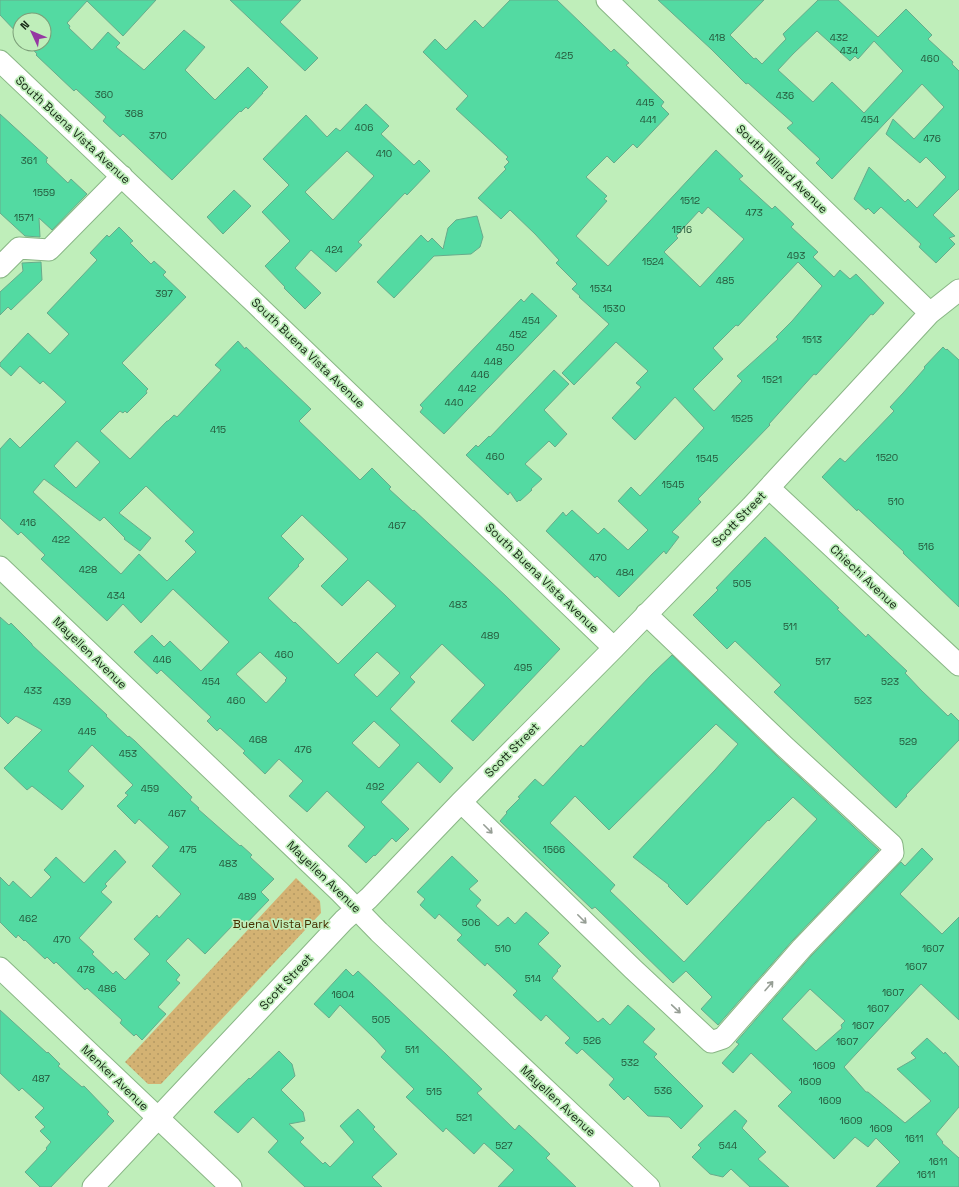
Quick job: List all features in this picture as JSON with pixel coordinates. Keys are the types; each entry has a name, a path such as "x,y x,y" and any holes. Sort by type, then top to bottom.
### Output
{"street":[{"name":"South Willard Avenue","path":"606,0 930,313"},
{"name":"South Buena Vista Avenue","path":"0,61 362,405 614,648"},
{"path":"0,267 18,248 49,250 122,176"},
{"path":"930,313 959,290"},
{"name":"Scott Street","path":"93,1187 344,920 370,898 460,802 614,648 769,488 930,313"},
{"name":"Chiechi Avenue","path":"769,488 959,665"},
{"name":"Mayellen Avenue","path":"0,567 357,909 379,932 649,1187"},
{"path":"460,802 711,1042 723,1038 802,948 893,853 892,845 790,751 646,614"},
{"name":"Menker Avenue","path":"0,968 230,1187"}],"green space":[{"name":"Buena Vista Park","path":"296,878 320,901 321,913 161,1084 148,1084 125,1062"}],"building":[{"path":"0,0 156,0 123,36 87,1 67,23 70,26 69,28 92,50 108,32 120,43 116,47 144,70 184,30 205,47 185,70 215,100 248,67 268,87 248,109 246,107 241,112 240,111 172,180 123,134 120,137 103,121 106,117 76,89 74,91 36,55 37,54 35,52 52,52 52,12 12,12 12,28 0,15"},
{"path":"230,0 301,0 280,22 318,58 305,71"},
{"path":"510,0 557,0 611,52 614,49 629,63 626,65 664,102 661,106 669,114 637,148 633,144 614,163 607,156 586,177 607,196 604,199 607,201 576,236 608,266 716,150 743,176 739,179 772,209 775,206 794,224 791,227 818,252 813,257 834,277 840,270 850,279 856,274 884,303 873,315 871,314 816,375 814,374 769,424 770,425 698,499 701,502 672,532 679,537 666,554 664,551 619,597 597,576 595,578 546,531 563,512 566,516 572,510 598,534 604,528 628,550 648,530 618,501 631,487 640,496 704,428 675,397 635,440 612,418 641,387 636,383 648,371 616,342 574,385 562,373 609,324 572,289 577,284 556,263 559,260 535,234 510,210 501,219 478,198 506,169 504,167 509,162 506,159 508,157 456,109 468,96 423,52 435,39 446,50 475,20 483,28","holes":["708,207 744,239 700,287 664,252 678,238 676,236 699,211 702,214","798,262 822,286 776,337 778,339 737,376 742,381 714,411 693,389 723,359 713,348 736,325 738,326"]},
{"path":"658,0 764,0 730,35 754,59 756,58 762,64 786,39 783,34 818,0 838,0 878,37 906,9 932,35 928,39 953,62 952,64 959,71 959,189 933,215 955,236 949,238 955,244 936,263 919,247 921,244 881,207 874,214 868,208 866,210 854,199 869,167 905,202 908,199 917,208 946,177 926,157 920,163 886,134 893,119 914,139 944,107 922,84 832,179 816,163 820,159 787,128 793,123 748,83 746,84","holes":["817,31 850,61 855,56 858,59 874,41 903,71 864,113 832,82 813,102 778,70"]},
{"path":"366,104 389,126 381,134 414,165 419,160 430,171 407,195 405,193 358,242 362,245 336,272 311,250 295,268 321,293 305,309 265,266 290,241 262,212 289,185 263,159 306,115 327,137 336,128 340,131","holes":["347,151 374,176 333,220 305,192"]},
{"path":"0,114 48,158 46,159 46,162 68,183 71,179 87,194 52,230 39,218 40,237 25,236 0,213"},
{"path":"234,190 251,206 223,234 207,217"},
{"path":"477,216 483,237 480,247 471,254 434,256 394,298 377,282 421,235 428,242 432,238 443,249 448,228 456,220"},
{"path":"119,227 133,241 130,243 151,264 154,261 166,272 163,275 186,297 122,363 148,389 146,391 147,393 127,413 125,411 123,413 120,411 100,431 130,459 167,421 174,415 177,417 221,370 215,365 238,341 311,409 299,421 360,480 372,468 391,487 389,489 413,511 414,510 506,596 560,649 473,741 451,721 485,685 442,644 410,677 415,682 390,709 453,768 440,783 418,762 381,802 409,829 396,842 392,838 366,863 348,846 365,827 327,791 307,812 289,796 303,781 279,759 265,774 243,753 245,751 220,728 217,731 207,721 211,717 161,670 157,674 134,652 152,635 164,647 170,641 201,671 229,642 173,589 141,623 123,604 107,621 41,559 45,555 21,532 18,535 0,518 0,449 10,438 20,448 66,402 43,381 40,384 20,366 11,376 0,366 0,363 28,333 50,354 69,334 47,313 97,260 90,253 107,235 109,237","holes":["77,441 100,462 76,488 54,466","44,479 100,521 104,517 125,538 124,539 140,551 151,538 119,513 146,486 194,532 185,541 196,552 167,581 139,554 121,574 33,492","302,515 348,559 321,586 342,606 368,580 396,606 338,664 268,598 304,559 281,536","260,652 287,678 266,703 236,674","377,652 400,673 377,697 354,675","374,721 400,745 379,768 352,743"]},
{"path":"41,262 42,280 11,310 8,307 0,315 0,292 23,271 22,263"},
{"path":"532,293 557,316 444,434 420,412 423,408 420,405 521,299 524,302"},
{"path":"943,347 959,360 959,607 903,553 904,552 858,509 857,511 822,477 840,458 845,462 894,411 890,407"},
{"path":"554,370 569,384 544,410 567,434 555,447 549,441 525,464 542,479 531,489 532,490 517,502 510,492 508,495 466,455 476,445 478,447 489,436 490,437"},
{"path":"765,537 839,608 837,609 866,637 868,634 907,671 905,673 948,716 951,713 959,721 959,740 906,795 907,796 896,808 774,692 781,685 735,641 727,649 693,615 718,590 716,588"},
{"path":"0,617 9,625 11,623 128,737 129,736 135,741 192,797 190,800 199,808 198,809 252,855 250,857 274,879 261,892 269,900 240,930 234,924 205,954 188,938 166,961 180,975 176,980 180,983 158,1007 166,1014 142,1040 136,1034 134,1036 120,1023 122,1020 87,988 85,990 56,962 54,964 47,957 45,959 25,940 24,941 18,935 16,938 0,922 0,877 9,886 13,881 31,898 51,877 44,870 56,857 84,883 115,850 126,862 105,884 107,886 101,892 112,902 79,938 94,952 92,954 113,974 116,971 125,980 150,954 134,939 157,915 159,918 181,894 152,866 169,847 139,819 135,824 117,806 128,795 125,793 133,785 92,745 68,771 84,786 62,810 32,786 27,790 4,768 42,730 16,716 8,724 0,716"},
{"path":"672,655 776,755 879,850 793,940 718,1025 701,1009 712,997 686,971 673,983 595,907 592,909 500,821 507,813 506,812 520,798 518,797 535,779 543,786 581,745 583,747","holes":["716,724 738,744 633,857 669,885 668,886 687,905 768,820 769,821 793,797 817,819 684,962 610,891 615,885 550,823 575,796 609,830"]},
{"path":"922,848 933,859 900,894 942,934 959,917 959,1020 921,984 844,1067 866,1092 868,1092 905,1123 931,1101 897,1069 916,1058 911,1053 927,1038 944,1054 945,1052 959,1067 959,1107 936,1134 943,1142 942,1143 959,1158 959,1187 876,1187 900,1162 876,1138 868,1147 855,1137 834,1159 778,1106 792,1092 751,1053 733,1073 722,1063 739,1044 736,1042 811,956 901,862 905,866","holes":["810,989 845,1021 841,1025 842,1028 816,1051 782,1019"]},
{"path":"452,856 478,881 469,889 481,900 476,906 498,926 508,917 515,924 526,912 549,933 538,944 561,966 552,978 598,1022 603,1018 610,1025 628,1005 655,1029 643,1042 657,1054 654,1057 703,1106 681,1129 669,1117 648,1116 628,1096 624,1100 609,1085 614,1079 582,1049 577,1054 565,1043 570,1038 546,1015 541,1021 513,995 517,991 487,963 485,966 457,940 462,935 439,914 435,919 420,905 425,899 417,892"},
{"path":"346,969 353,976 358,971 447,1055 482,1089 477,1093 515,1130 519,1125 550,1154 546,1158 576,1187 498,1187 514,1170 484,1143 474,1154 446,1128 443,1132 406,1097 414,1089 381,1057 386,1051 375,1039 340,1005 329,1018 314,1004"},
{"path":"0,1010 47,1053 48,1052 60,1064 58,1066 82,1087 84,1086 109,1112 107,1114 114,1121 51,1187 40,1187 25,1172 47,1149 46,1148 51,1142 40,1131 45,1127 35,1117 44,1108 22,1088 19,1091 0,1073"},
{"path":"279,1051 292,1064 295,1076 281,1090 303,1112 305,1121 289,1124 304,1138 300,1142 323,1164 325,1162 330,1167 354,1142 340,1126 358,1109 375,1127 373,1129 397,1154 372,1177 382,1187 305,1187 268,1152 278,1141 253,1117 238,1133 214,1112"},
{"path":"735,1110 747,1121 742,1128 766,1152 758,1159 789,1187 750,1187 731,1169 723,1177 710,1174 692,1157 701,1148 698,1145"}]}
